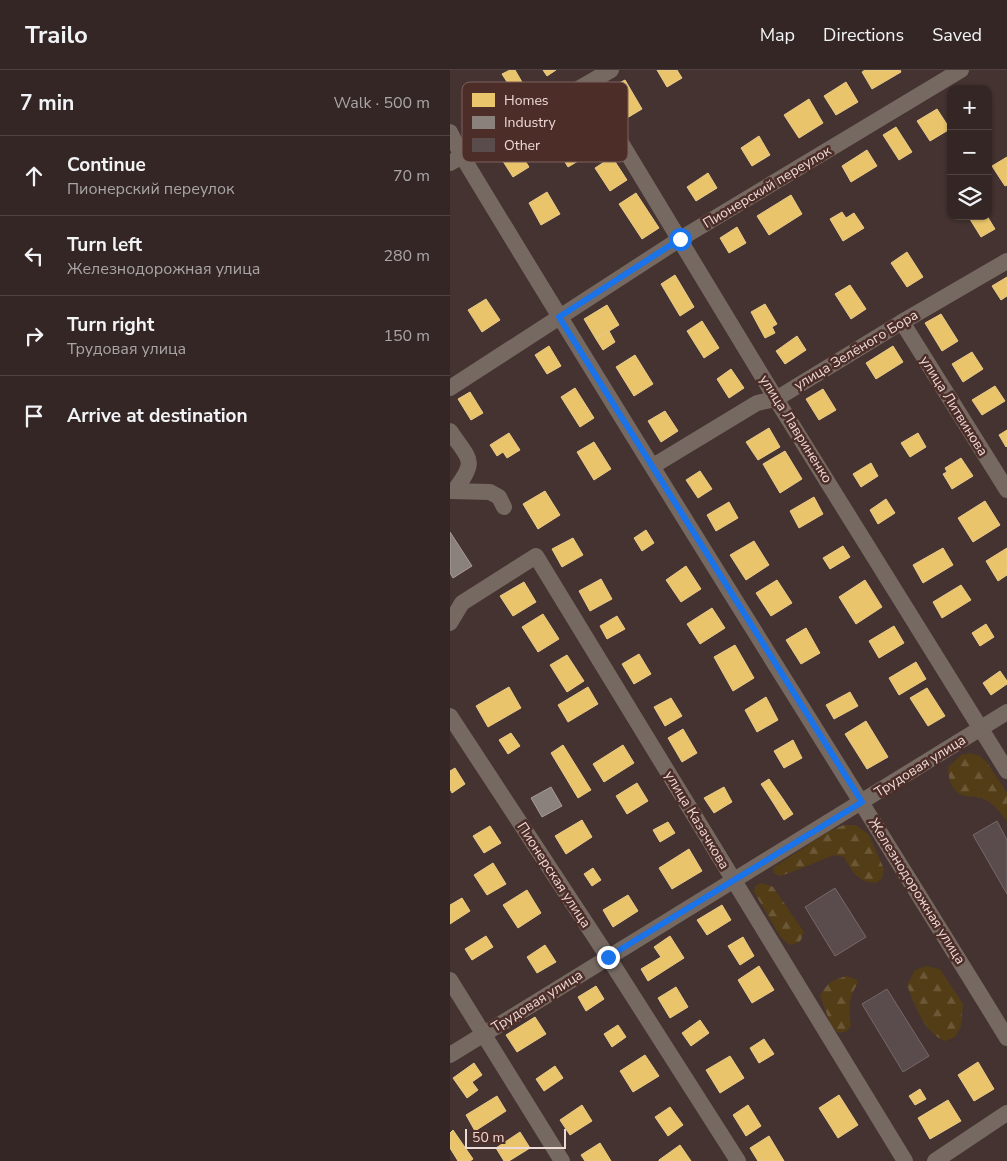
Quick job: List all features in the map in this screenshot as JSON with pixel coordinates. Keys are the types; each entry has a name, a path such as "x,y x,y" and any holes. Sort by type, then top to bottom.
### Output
{"street":[{"path":"591,82 611,70"},
{"name":"Пионерский переулок","path":"450,388 680,239 961,70"},
{"name":"Железнодорожная улица","path":"450,132 456,160 559,317 653,466 1007,1038"},
{"name":"улица Лавриненко","path":"628,154 776,399 1007,771"},
{"name":"улица Зелёного Бора","path":"653,466 757,402 776,399 1007,261"},
{"name":"улица Литвинова","path":"902,322 1007,490"},
{"path":"450,431 468,458 470,465 467,474 452,491"},
{"path":"452,491 490,492 499,497 504,507"},
{"name":"улица Казачкова","path":"450,623 462,604 536,556 905,1161"},
{"name":"Трудовая улица","path":"450,1055 1007,712"},
{"name":"Пионерская улица","path":"450,716 608,957 738,1161"},
{"path":"450,980 482,1035 562,1161"},
{"path":"935,1161 1007,1113"}],"green space":[{"path":"970,753 980,756 988,764 1007,793 1007,821 988,801 979,797 965,796 954,788 949,776 948,767 961,755"},
{"path":"844,825 856,825 869,835 884,869 882,878 876,883 864,881 853,872 844,857 834,855 780,876 773,873 773,868 829,831"},
{"path":"762,883 773,887 804,932 800,942 789,945 780,936 754,892 755,886"},
{"path":"926,966 940,969 963,1004 961,1026 955,1037 945,1041 937,1037 925,1025 907,985 915,970"},
{"path":"847,976 857,980 858,983 850,1003 851,1025 847,1031 838,1033 831,1025 820,996 831,982"}],"building: Homes":[{"path":"515,70 522,82 507,82 502,74"},
{"path":"543,70 556,70 547,76"},
{"path":"657,70 677,70 682,78 667,87"},
{"path":"865,70 900,70 901,72 872,89 862,72"},
{"path":"846,82 858,102 836,115 824,96"},
{"path":"628,85 642,109 628,117"},
{"path":"809,99 823,123 799,138 784,115"},
{"path":"937,109 947,124 947,131 930,141 917,121"},
{"path":"896,127 912,152 899,160 883,135"},
{"path":"759,136 770,155 752,166 741,148"},
{"path":"867,150 877,166 851,182 842,166"},
{"path":"1007,157 1007,185 1005,186 992,166"},
{"path":"503,162 526,162 529,167 513,177"},
{"path":"565,162 576,162 568,167"},
{"path":"604,162 615,162 627,180 610,191 595,168"},
{"path":"708,173 717,188 696,201 687,187"},
{"path":"547,192 560,214 541,225 529,203"},
{"path":"636,193 659,228 642,239 619,204"},
{"path":"791,195 802,214 769,235 757,216"},
{"path":"842,212 846,218 854,213 864,228 843,241 830,219"},
{"path":"970,220 989,220 995,229 981,237"},
{"path":"737,227 746,243 729,253 720,238"},
{"path":"907,252 923,277 907,287 891,263"},
{"path":"675,275 694,307 680,316 661,284"},
{"path":"1007,277 1007,296 1001,300 992,286"},
{"path":"850,285 866,309 851,319 835,294"},
{"path":"486,299 500,320 482,332 468,310"},
{"path":"765,304 777,324 772,327 775,333 765,338 751,312"},
{"path":"607,305 619,325 596,339 584,319"},
{"path":"941,314 958,341 942,351 925,323"},
{"path":"702,321 719,348 704,358 687,331"},
{"path":"609,331 615,342 603,350 596,339"},
{"path":"797,336 806,350 785,364 776,351"},
{"path":"549,346 561,366 547,374 535,355"},
{"path":"893,346 903,362 876,379 866,363"},
{"path":"972,352 983,369 963,382 952,364"},
{"path":"635,355 653,384 634,396 616,367"},
{"path":"731,369 744,388 729,398 717,379"},
{"path":"995,386 1005,401 982,415 972,400"},
{"path":"575,388 594,418 580,427 561,397"},
{"path":"823,389 836,410 819,420 806,399"},
{"path":"470,392 483,413 471,420 458,399"},
{"path":"665,411 678,431 661,442 648,421"},
{"path":"769,428 780,447 758,460 746,442"},
{"path":"1007,430 1007,446 1006,447 999,435"},
{"path":"509,433 520,450 507,458 503,452 497,456 490,445"},
{"path":"918,433 926,447 910,457 901,443"},
{"path":"594,442 611,469 594,480 577,452"},
{"path":"785,451 802,479 780,493 763,464"},
{"path":"961,458 973,476 952,489 943,474 947,472 945,468"},
{"path":"871,463 878,476 861,487 853,474"},
{"path":"700,471 712,489 698,498 686,480"},
{"path":"545,491 560,515 538,529 523,504"},
{"path":"814,497 823,514 799,528 790,511"},
{"path":"886,499 895,513 878,524 870,510"},
{"path":"985,501 1000,525 973,542 958,518"},
{"path":"729,502 738,518 716,531 707,515"},
{"path":"646,530 654,543 642,551 634,538"},
{"path":"573,538 583,555 562,567 552,549"},
{"path":"754,541 769,565 746,580 730,555"},
{"path":"843,546 850,557 830,569 823,558"},
{"path":"943,548 953,565 923,583 913,565"},
{"path":"1007,548 1007,575 998,581 986,561"},
{"path":"686,566 701,589 681,602 666,580"},
{"path":"601,579 612,599 590,611 579,591"},
{"path":"777,580 792,603 771,616 756,593"},
{"path":"865,580 882,607 856,624 839,597"},
{"path":"524,582 536,602 513,616 500,596"},
{"path":"961,585 971,600 942,618 933,602"},
{"path":"712,608 725,628 700,644 687,624"},
{"path":"543,614 559,639 538,652 522,627"},
{"path":"617,616 625,629 607,639 600,626"},
{"path":"986,624 994,637 980,646 972,633"},
{"path":"894,626 904,643 879,658 869,641"},
{"path":"806,628 820,653 801,664 786,640"},
{"path":"735,645 754,678 733,691 714,657"},
{"path":"639,654 651,674 634,684 622,664"},
{"path":"567,655 584,681 567,692 550,665"},
{"path":"916,662 926,679 899,695 889,678"},
{"path":"1000,671 1007,684 991,695 983,683"},
{"path":"509,687 521,708 488,727 476,706"},
{"path":"588,687 598,704 568,722 558,705"},
{"path":"927,688 945,716 928,726 910,698"},
{"path":"850,692 858,706 834,719 826,705"},
{"path":"766,697 778,720 757,732 745,710"},
{"path":"671,698 682,716 665,726 654,707"},
{"path":"866,721 888,757 867,769 845,734"},
{"path":"683,729 697,753 682,762 668,738"},
{"path":"511,733 520,746 508,754 499,740"},
{"path":"793,740 802,758 784,768 774,751"},
{"path":"563,745 591,790 578,798 551,753"},
{"path":"623,745 634,763 604,782 593,764"},
{"path":"455,768 465,784 452,793 450,789 450,771"},
{"path":"769,779 783,799 774,804 761,784"},
{"path":"637,783 648,801 627,814 616,796"},
{"path":"724,787 732,802 714,813 704,798"},
{"path":"783,799 793,814 784,820 774,804"},
{"path":"582,820 592,837 566,854 555,836"},
{"path":"668,822 675,833 660,842 653,830"},
{"path":"490,826 501,843 484,853 473,836"},
{"path":"689,849 702,871 672,889 659,868"},
{"path":"493,863 506,884 487,895 474,875"},
{"path":"593,868 601,880 592,886 584,874"},
{"path":"527,890 541,913 518,928 503,905"},
{"path":"628,895 638,911 613,927 603,910"},
{"path":"462,898 470,911 450,924 450,905"},
{"path":"722,905 731,920 707,935 697,920"},
{"path":"486,936 493,947 472,960 465,949"},
{"path":"670,936 684,958 648,981 641,969 661,957 654,947"},
{"path":"743,937 754,956 740,965 728,946"},
{"path":"545,945 556,962 537,973 527,957"},
{"path":"759,966 774,990 752,1003 738,980"},
{"path":"596,986 604,999 586,1011 578,997"},
{"path":"676,987 688,1007 670,1018 658,998"},
{"path":"535,1017 546,1034 517,1052 506,1035"},
{"path":"700,1020 709,1033 691,1046 682,1033"},
{"path":"618,1025 626,1037 612,1047 604,1034"},
{"path":"764,1039 774,1054 759,1063 750,1048"},
{"path":"645,1055 659,1076 633,1092 620,1071"},
{"path":"730,1056 744,1078 720,1093 706,1070"},
{"path":"978,1062 994,1089 974,1101 958,1075"},
{"path":"474,1063 482,1075 472,1082 478,1090 467,1098 453,1078"},
{"path":"555,1066 563,1078 544,1091 536,1079"},
{"path":"920,1089 926,1099 915,1105 909,1096"},
{"path":"839,1095 858,1125 838,1138 819,1108"},
{"path":"497,1096 506,1111 475,1131 466,1115"},
{"path":"948,1100 961,1121 930,1139 918,1118"},
{"path":"582,1105 592,1121 570,1135 560,1120"},
{"path":"748,1105 761,1126 746,1136 733,1115"},
{"path":"670,1107 683,1125 668,1136 655,1117"},
{"path":"453,1130 473,1159 470,1161 458,1161 450,1148 450,1133"},
{"path":"520,1132 530,1148 509,1161 504,1161 496,1148"},
{"path":"769,1136 784,1161 758,1161 750,1148"},
{"path":"600,1143 611,1161 585,1161 581,1155"},
{"path":"680,1145 691,1161 659,1161 659,1160"}],"building: Industry":[{"path":"450,532 472,566 453,578 450,573"},
{"path":"551,787 562,806 542,817 531,798"}],"building: Other":[{"path":"997,821 1007,840 1007,894 973,835"},
{"path":"835,888 866,937 835,956 805,907"},
{"path":"887,989 929,1056 903,1072 862,1004"}],"route":[{"path":"608,957 862,802 559,317 680,239"}]}
